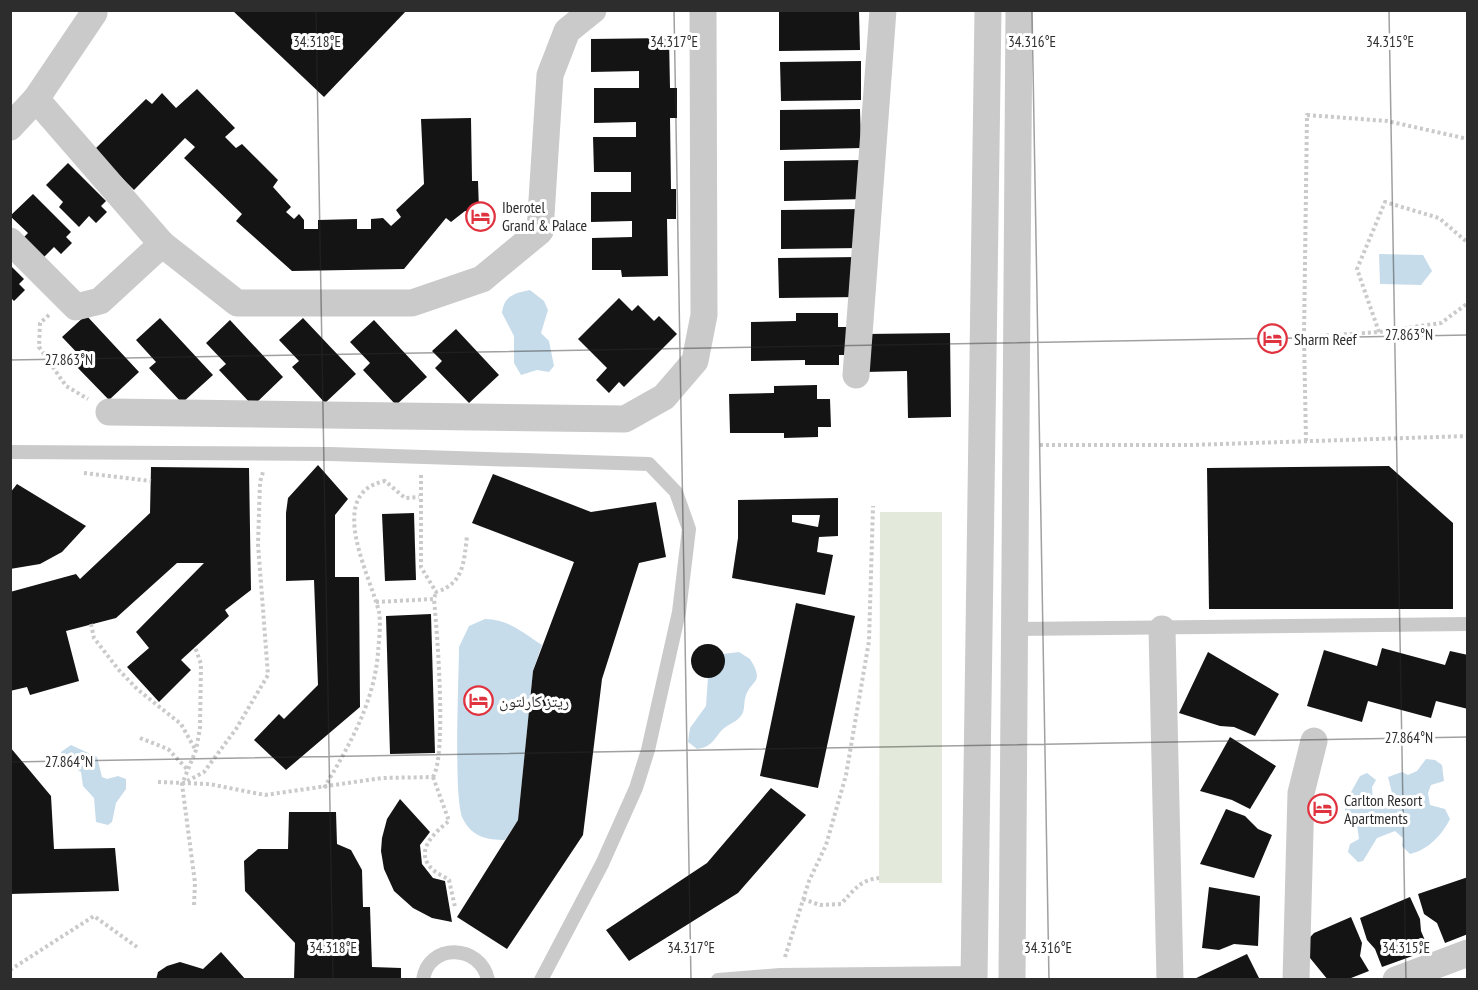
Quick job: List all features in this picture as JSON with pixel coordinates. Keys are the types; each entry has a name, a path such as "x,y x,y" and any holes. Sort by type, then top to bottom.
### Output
{"street":[{"path":"36,99 162,244 237,303 412,303 482,279 540,231 550,75 567,31 593,10"},
{"path":"109,412 625,419 664,397 694,361 704,315 703,10"},
{"path":"856,375 883,10"},
{"path":"974,976 988,10"},
{"path":"1011,980 1018,10"},
{"path":"10,127 36,99 94,13"},
{"path":"10,241 76,308 100,301 162,244"},
{"path":"1162,629 1170,980"},
{"path":"1296,980 1301,794 1314,741"},
{"path":"1396,980 1467,953"}],"lane":[{"path":"10,452 423,456 649,464 676,492 689,529 679,612 648,750 636,788 602,864 541,980"},
{"path":"1014,629 1467,624"},
{"path":"423,980 434,959 451,951 472,955 484,968 488,980"},
{"path":"718,980 780,975 974,976"}],"path":[{"path":"1306,441 1304,337 1307,115 1387,121 1467,140"},
{"path":"1379,332 1357,269 1385,202 1439,218 1467,243"},
{"path":"68,299 40,323 39,347 66,386 109,412"},
{"path":"1304,337 1379,332 1441,323 1467,303"},
{"path":"1015,446 1467,436"},
{"path":"182,784 204,772 236,729 268,675 258,544 260,482 268,454"},
{"path":"423,456 419,497 421,567 436,592 434,599 439,728 438,769 432,777"},
{"path":"324,788 347,751 372,688 378,655 380,616 358,555 354,519 363,490 373,483 385,481 405,498 419,497"},
{"path":"780,975 803,899 826,845 846,775 869,641 873,506"},
{"path":"436,592 446,589 458,579 463,569 467,536"},
{"path":"376,602 434,599"},
{"path":"91,624 94,638 118,669 137,689 181,724 196,750"},
{"path":"194,905 195,883 182,784 196,750 200,728 201,664 195,647"},
{"path":"140,738 168,749 188,770"},
{"path":"158,782 209,784 265,795 382,778 432,777"},
{"path":"432,777 449,821 428,841 424,850 425,859 436,872 449,880 455,907"},
{"path":"803,899 820,905 841,904 855,887 867,879 879,878"},
{"path":"10,970 94,916 136,947"}],"green space":[{"path":"880,512 942,512 942,883 879,883"}],"water":[{"path":"1379,254 1423,255 1432,271 1421,285 1380,284"},
{"path":"530,290 544,301 548,310 541,333 549,341 554,366 549,372 537,370 521,375 514,363 514,336 502,313 505,303 511,296"},
{"path":"485,619 509,624 542,645 533,671 518,820 505,840 486,838 471,830 463,819 458,789 459,647 469,626"},
{"path":"739,652 750,659 757,672 756,680 746,695 742,715 723,729 706,747 697,749 688,742 690,728 706,706 708,677 722,670 723,654"},
{"path":"71,745 97,757 102,777 107,779 118,776 126,779 126,789 116,803 112,822 108,825 96,822 94,798 83,786 81,772 62,760 61,752"},
{"path":"1426,759 1435,760 1442,765 1444,781 1431,785 1428,793 1430,805 1445,809 1450,819 1447,825 1439,836 1423,849 1410,854 1402,846 1403,838 1395,831 1377,838 1363,861 1358,862 1348,852 1350,844 1359,839 1357,824 1345,814 1345,803 1360,776 1367,773 1376,780 1372,787 1373,800 1383,806 1394,801 1388,777 1402,772 1408,775 1417,771"}],"building":[{"path":"232,10 407,10 324,97"},
{"path":"859,11 860,50 779,51 779,12"},
{"path":"669,38 670,88 677,88 677,118 670,118 671,189 676,189 676,219 667,219 668,276 622,277 621,270 592,270 592,238 632,237 632,221 591,222 591,192 631,192 631,172 594,172 593,137 636,137 636,122 594,123 594,88 639,88 639,71 591,72 591,39"},
{"path":"861,61 861,100 781,101 780,62"},
{"path":"197,89 235,128 225,137 236,148 242,144 278,180 273,187 291,207 286,212 294,219 299,214 304,220 304,229 318,229 318,220 357,219 357,229 371,229 371,219 383,218 391,226 401,217 396,210 424,184 421,119 471,118 472,181 478,181 479,210 465,211 451,222 446,218 404,269 292,271 236,221 242,214 184,158 195,147 185,138 134,190 94,150 146,99 152,104 162,93 176,108"},
{"path":"860,109 861,148 780,150 780,110"},
{"path":"864,160 864,199 784,201 784,161"},
{"path":"68,163 106,201 101,206 107,212 96,223 89,216 79,227 59,207 63,202 46,185"},
{"path":"33,194 71,232 66,237 72,243 61,254 54,247 43,258 23,238 28,233 10,216"},
{"path":"861,209 861,248 781,249 781,210"},
{"path":"859,257 859,297 779,298 778,258"},
{"path":"10,265 24,279 19,284 25,290 14,301 10,297"},
{"path":"619,298 632,311 638,305 654,321 659,316 677,334 624,387 619,382 609,393 596,380 607,368 578,339"},
{"path":"796,313 838,313 838,327 852,327 852,355 839,355 839,365 805,365 805,360 751,361 751,322 796,321"},
{"path":"86,315 139,372 109,400 75,365 82,358 62,337"},
{"path":"160,318 213,375 182,403 149,368 156,362 136,340"},
{"path":"303,318 356,374 325,403 292,367 299,361 279,340"},
{"path":"230,320 283,377 253,406 219,370 226,364 206,343"},
{"path":"374,320 427,377 396,405 363,370 370,363 350,342"},
{"path":"456,329 499,375 469,403 435,368 442,361 432,351"},
{"path":"950,333 951,417 908,418 907,371 865,372 865,334"},
{"path":"817,385 817,399 830,399 831,427 818,427 818,437 784,438 784,433 730,433 729,394 774,393 774,386"},
{"path":"318,465 348,499 335,515 335,577 359,577 360,707 286,770 254,740 279,714 284,719 318,685 314,580 286,581 286,513 288,498"},
{"path":"1389,466 1453,523 1453,609 1209,609 1207,468"},
{"path":"151,467 249,468 251,590 225,610 229,616 181,660 191,670 159,702 127,667 149,648 136,632 204,563 177,563 116,618 66,631 79,681 30,695 27,687 10,691 10,592 76,574 80,579 150,513"},
{"path":"493,474 591,512 656,502 666,557 639,563 602,679 583,835 507,949 457,917 518,820 533,671 574,562 472,523"},
{"path":"17,484 86,526 62,552 40,564 10,569 10,493"},
{"path":"838,498 838,536 819,537 817,552 833,555 825,595 732,578 738,538 738,500","holes":["792,515 820,515 818,527 792,522"]},
{"path":"414,513 416,580 385,581 382,514"},
{"path":"796,603 855,616 818,788 760,776"},
{"path":"431,614 435,753 390,754 386,616"},
{"path":"708,644 720,649 725,661 720,673 708,678 696,673 691,661 696,649"},
{"path":"1382,648 1445,665 1450,651 1468,655 1468,709 1436,701 1431,718 1368,701 1362,722 1307,706 1324,650 1377,666"},
{"path":"1208,652 1279,694 1255,736 1234,727 1220,726 1179,713"},
{"path":"1230,737 1276,766 1250,809 1232,800 1200,791"},
{"path":"10,747 51,796 54,849 115,848 119,891 10,894"},
{"path":"771,788 806,815 738,893 629,961 606,930 707,863"},
{"path":"400,799 430,832 420,845 422,864 433,878 445,881 452,922 432,918 413,908 394,891 384,869 381,851 382,838 387,819"},
{"path":"1226,809 1245,816 1258,829 1272,835 1254,878 1200,864"},
{"path":"289,812 336,812 337,844 351,850 362,870 363,907 370,907 372,967 401,968 401,980 294,980 295,943 245,891 244,861 258,849 288,849"},
{"path":"1468,877 1468,934 1445,943 1437,923 1424,914 1418,894"},
{"path":"1209,887 1260,896 1258,946 1234,944 1219,950 1202,948"},
{"path":"1410,897 1420,919 1421,931 1429,950 1382,967 1375,949 1367,940 1360,918"},
{"path":"1351,917 1362,943 1360,956 1369,971 1346,980 1328,980 1301,947 1314,933"},
{"path":"221,952 246,980 156,980 158,972 167,966 180,962 203,969"},
{"path":"1247,954 1260,980 1192,980"}],"place":[{"name":"Iberotel Grand & Palace","path":"481,216"},
{"name":"Sharm Reef","path":"1273,339"},
{"name":"ريتز كارلتون","path":"478,701"},
{"name":"Carlton Resort Apartments","path":"1323,809"}]}
